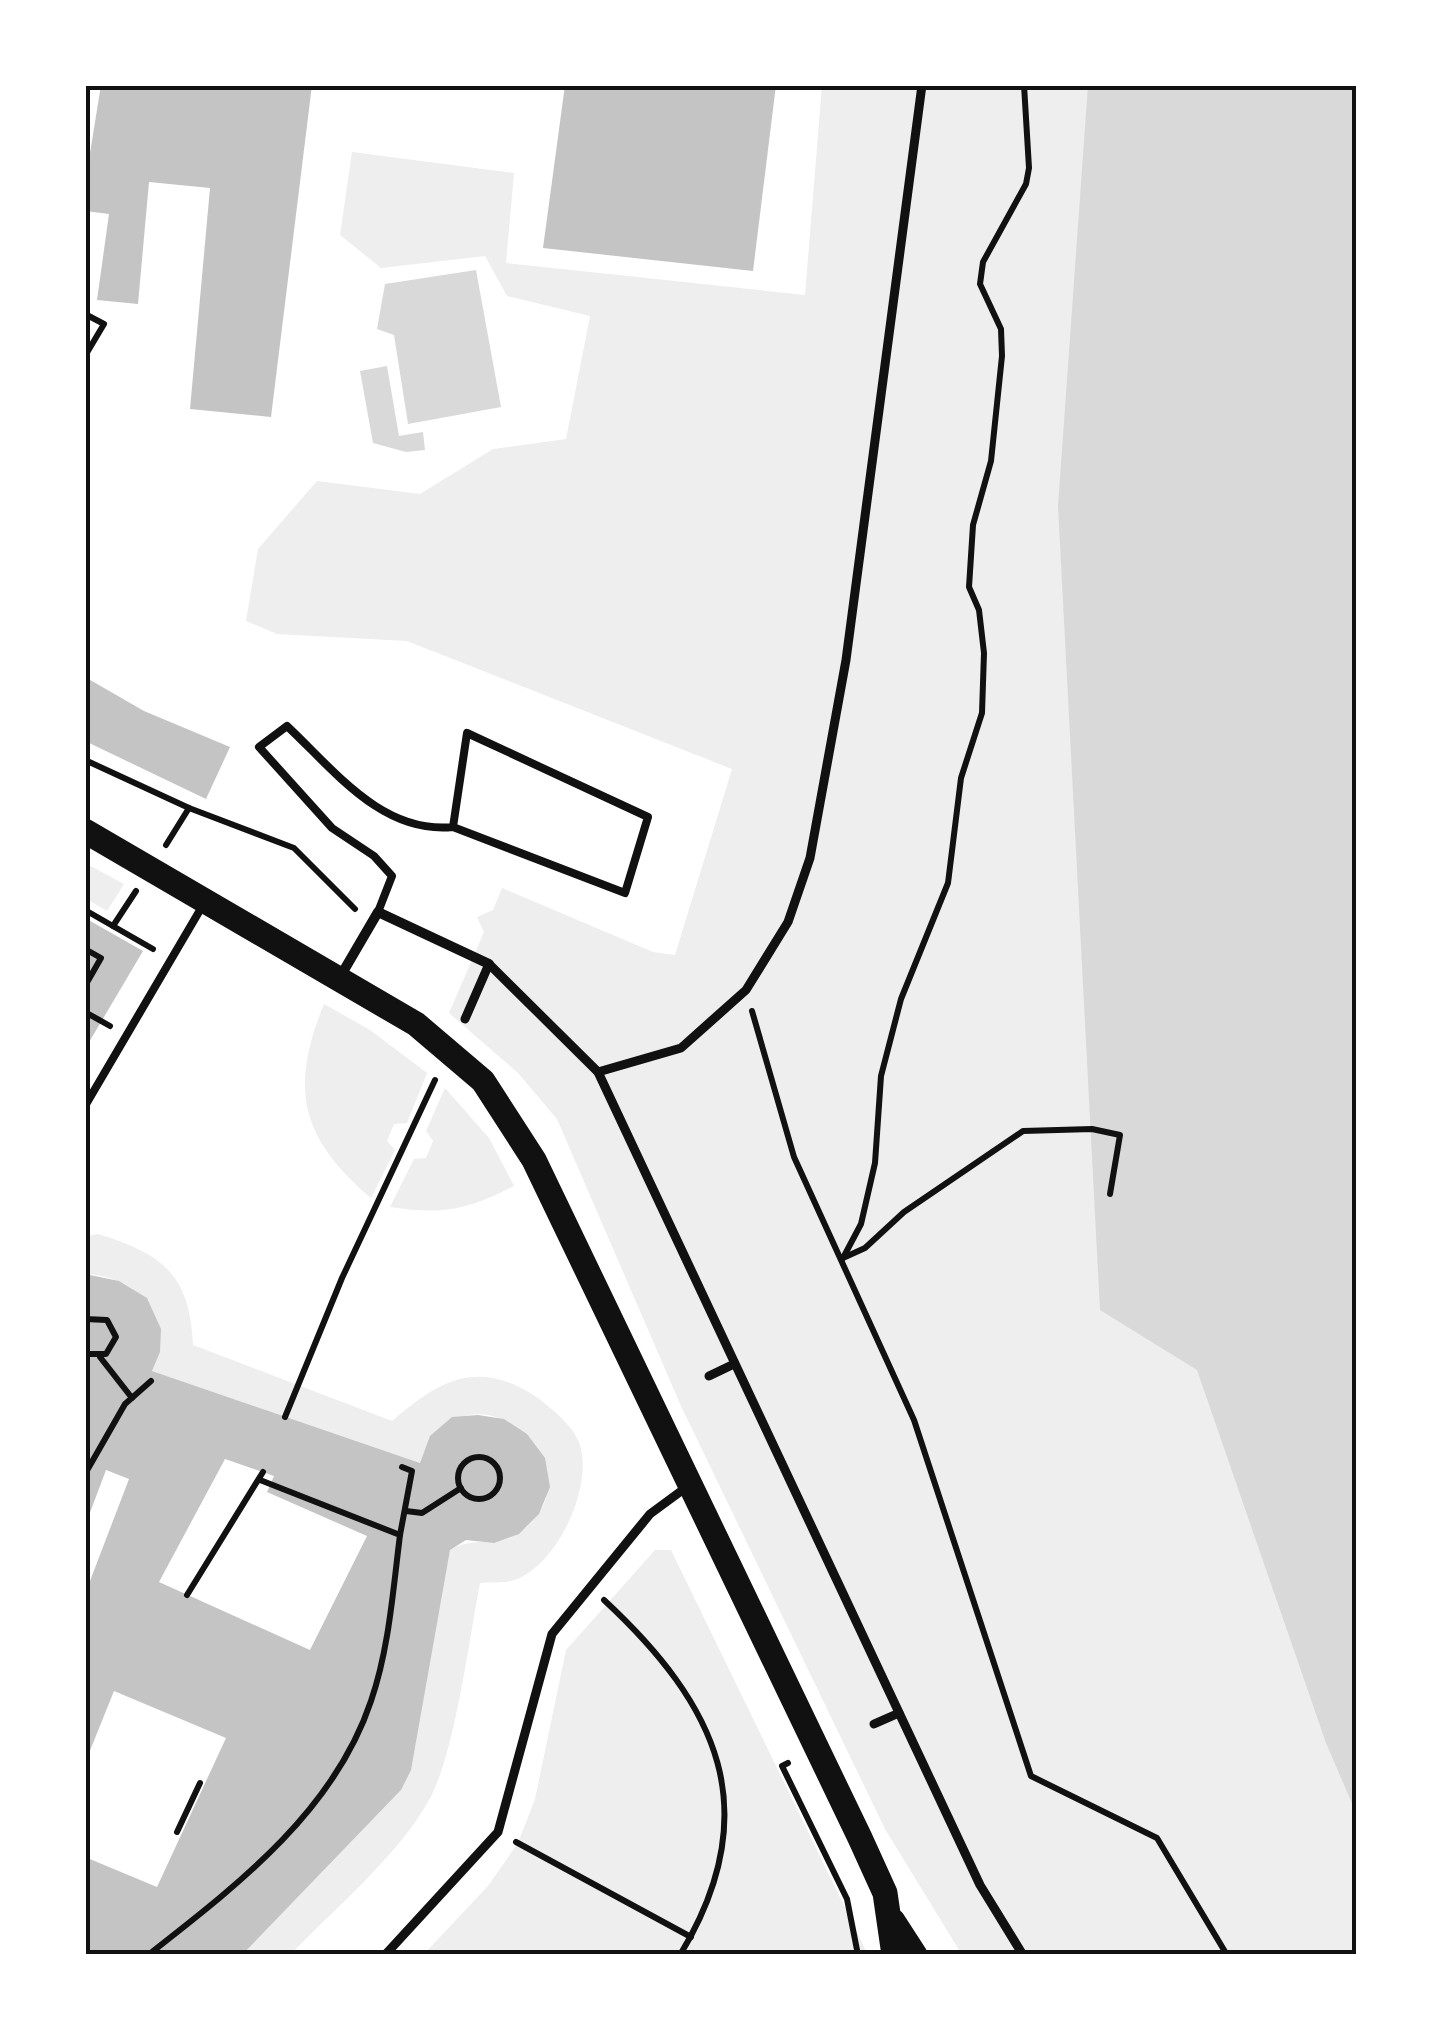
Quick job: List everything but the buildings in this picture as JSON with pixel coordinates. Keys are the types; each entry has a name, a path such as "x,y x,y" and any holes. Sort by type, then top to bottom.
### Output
{"main road":[{"path":"85,831 416,1024 483,1081 534,1160 869,1856 892,1921 915,1955"},
{"path":"892,1921 894,1955"}],"street":[{"path":"598,1072 681,1048 746,990 788,922 810,858 846,660 922,85"},
{"path":"339,978 378,912 489,964 598,1072 980,1886 1024,1955"},
{"path":"465,1019 489,964"},
{"path":"709,1376 734,1364"},
{"path":"385,1955 498,1832 552,1634 650,1514 690,1484"},
{"path":"874,1724 899,1713"}],"lane":[{"path":"378,912 392,876 374,856 332,828 258,747 287,726 380,812 425,830 452,827 625,894 648,817 467,733 452,827"},
{"path":"85,1106 206,902"}],"path":[{"path":"843,1258 861,1224 875,1164 882,1076 901,1000 948,883 961,778 982,713 984,653 979,610 969,587 973,525 991,461 1002,356 1001,329 980,284 983,262 1026,184 1029,168 1024,85"},
{"path":"85,314 104,324 85,356"},
{"path":"85,760 189,808 294,848 370,925"},
{"path":"209,816 214,806"},
{"path":"163,849 189,808"},
{"path":"113,926 136,890"},
{"path":"85,910 172,960"},
{"path":"85,949 101,958 85,986"},
{"path":"746,990 794,1157 914,1420 1030,1776 1157,1838 1228,1955"},
{"path":"85,1012 102,1021"},
{"path":"284,1417 342,1278 436,1079"},
{"path":"843,1258 864,1248 904,1212 1022,1131 1092,1129 1120,1135 1110,1194"},
{"path":"85,1319 101,1317 116,1330 112,1350 100,1357"},
{"path":"85,1354 100,1357 132,1398"},
{"path":"85,1474 132,1398 151,1380"},
{"path":"478,1457 496,1466 498,1485 490,1496 477,1499 460,1488 458,1475 465,1463 478,1457"},
{"path":"148,1955 273,1854 338,1768 371,1702 390,1618 412,1471 402,1468"},
{"path":"188,1595 262,1476 400,1536"},
{"path":"406,1512 422,1513 460,1488"},
{"path":"590,1587 655,1650 696,1703 717,1751 723,1835 711,1890 680,1955"},
{"path":"788,1763 782,1766 847,1899 858,1955"},
{"path":"177,1832 200,1783"},
{"path":"498,1832 691,1937"}],"shaded area":[{"path":"822,85 1357,85 1357,1955 962,1955 885,1829 681,1406 557,1119 518,1073 449,1013 484,932 477,917 493,910 502,888 653,952 675,955 732,769 407,641 277,634 246,621 258,549 317,481 420,494 493,449 566,439 590,316 507,296 485,256 381,268 340,235 352,152 514,173 506,263 805,295"},
{"path":"1088,85 1357,85 1357,1815 1326,1743 1197,1370 1100,1310 1058,506"},
{"path":"476,270 501,407 408,424 394,335 377,329 385,284"},
{"path":"387,366 399,436 423,432 425,450 406,452 373,443 360,371"},
{"path":"85,863 124,884 107,911 85,898"},
{"path":"324,1004 370,1030 427,1073 407,1123 394,1124 387,1141 395,1150 371,1198 329,1154 308,1111 307,1062"},
{"path":"445,1088 489,1138 514,1186 482,1201 454,1208 390,1207 414,1159 426,1158 433,1141 426,1131"},
{"path":"98,1234 140,1250 169,1271 186,1301 193,1345 392,1421 443,1385 477,1377 495,1379 541,1400 578,1440 582,1478 569,1522 557,1543 528,1574 511,1581 480,1583 454,1726 429,1800 401,1841 290,1955 242,1955 401,1790 450,1550 505,1539 522,1531 544,1505 548,1477 538,1450 519,1429 494,1416 466,1416 440,1430 420,1463 152,1371 159,1334 147,1304 121,1283 85,1274 85,1236"},
{"path":"655,1550 671,1550 868,1955 423,1955 488,1886 518,1843 535,1799 566,1650"}]}
